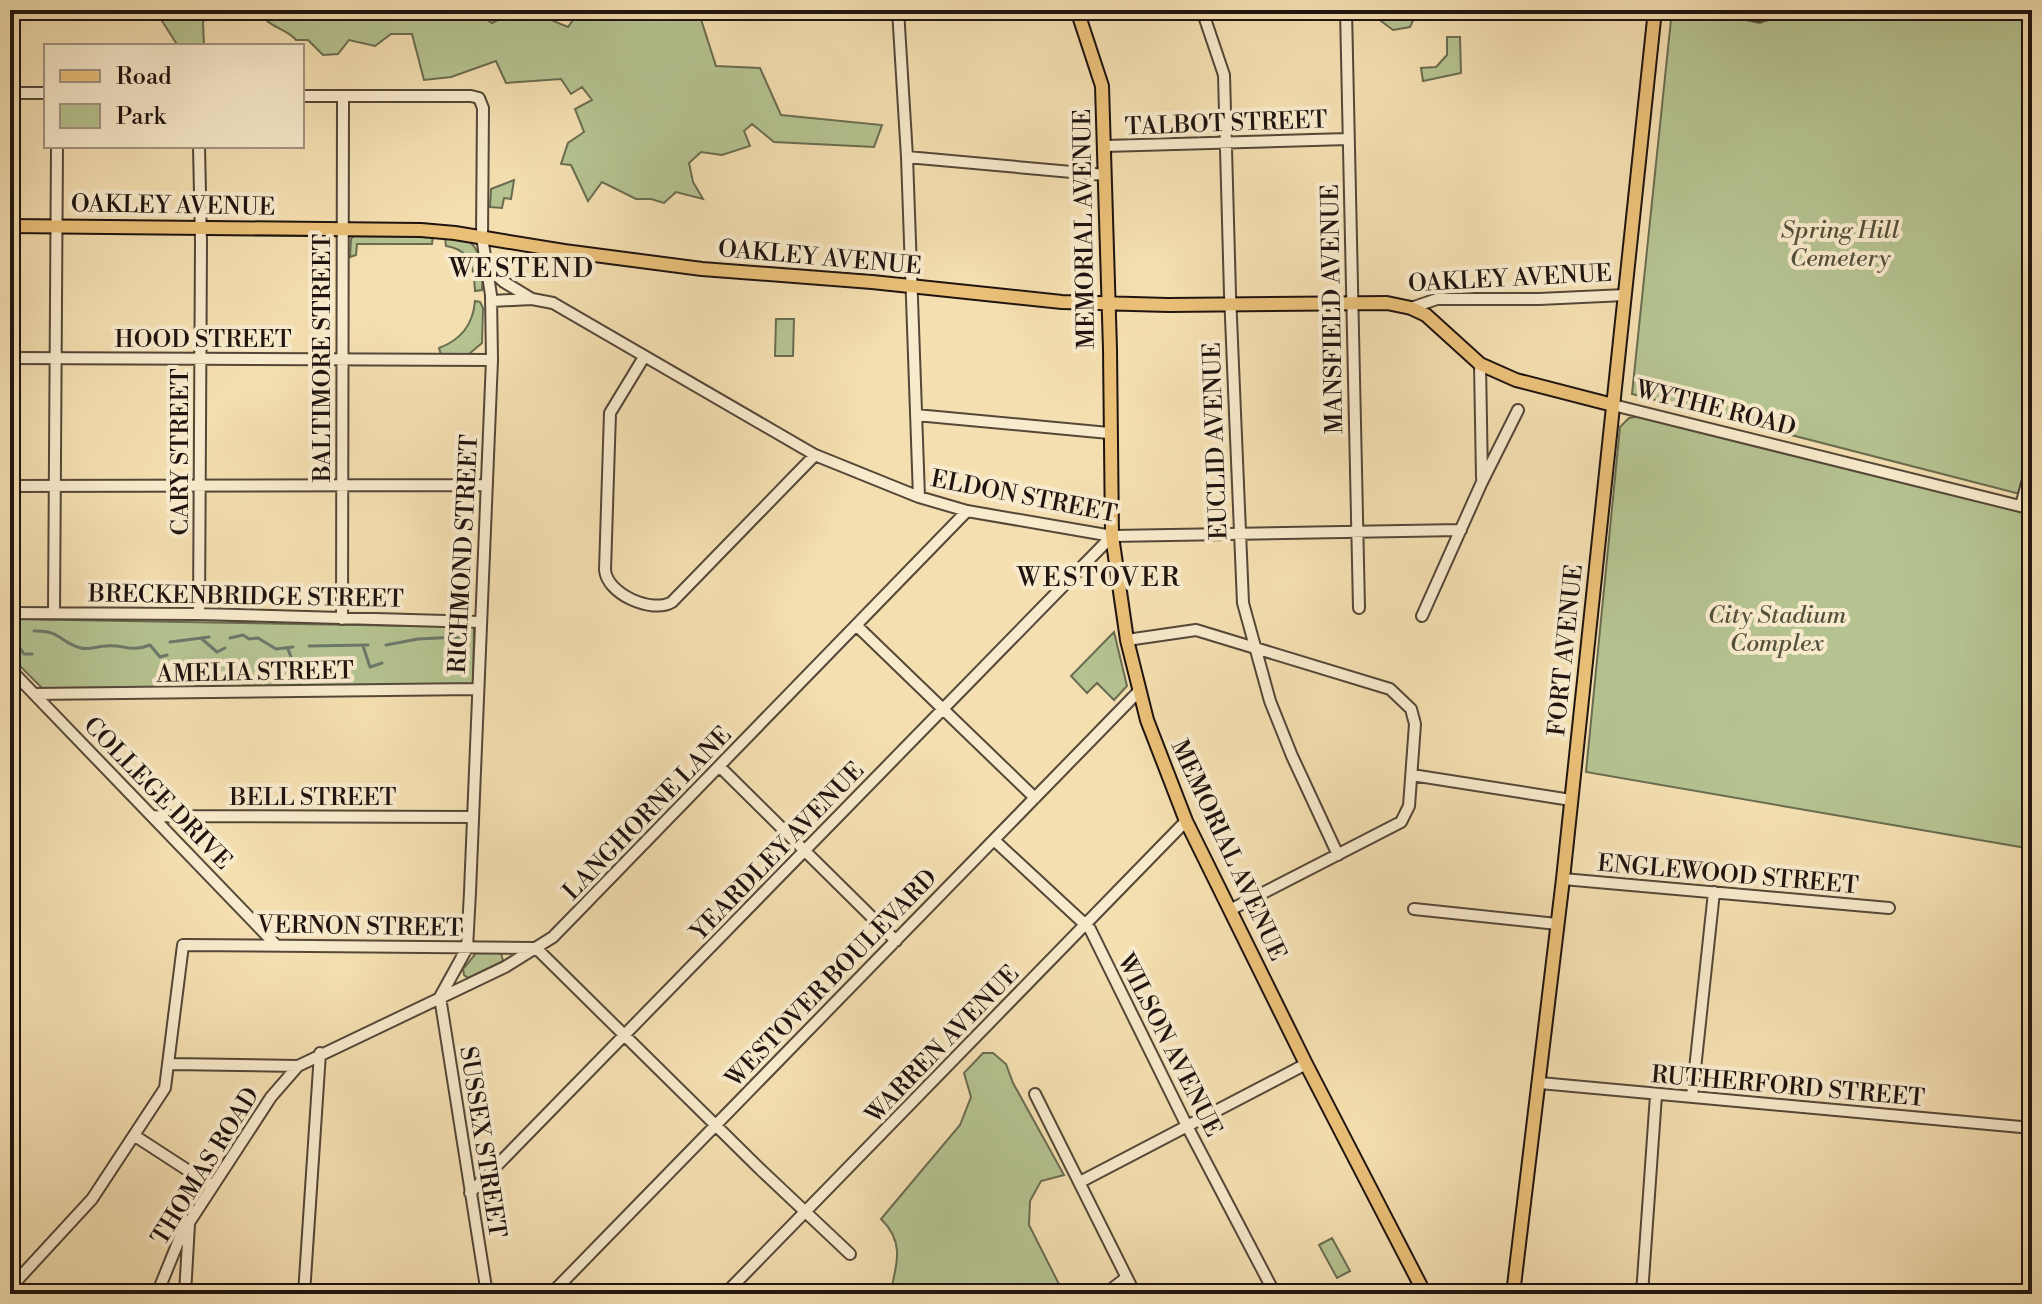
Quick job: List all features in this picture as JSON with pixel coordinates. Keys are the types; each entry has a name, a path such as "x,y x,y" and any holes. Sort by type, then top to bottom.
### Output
{"main road":[{"name":"MEMORIAL AVENUE","path":"1077,10 1102,86 1112,536 1127,640 1139,691 1162,762 1186,821 1306,1064 1425,1294"},
{"name":"FORT AVENUE","path":"1513,1294 1563,879 1655,10"},
{"name":"OAKLEY AVENUE","path":"10,226 421,230 702,269 1109,305 1351,302 1387,303 1411,308"},
{"name":"WYTHE ROAD","path":"1411,308 1439,325 1480,364 1516,380 1613,405"}],"street":[{"path":"898,10 907,157 919,497"},
{"name":"EUCLID AVENUE","path":"1202,10 1224,75 1238,535 1243,603 1270,701 1338,855"},
{"name":"MANSFIELD AVENUE","path":"1346,10 1359,608"},
{"path":"1735,10 1758,16 1770,10"},
{"path":"10,93 44,93"},
{"path":"304,96 343,97"},
{"name":"RICHMOND STREET","path":"343,97 471,96 479,98 483,108 482,237 492,301 492,360 467,948 440,997"},
{"name":"BALTIMORE STREET","path":"342,619 343,97"},
{"name":"TALBOT STREET","path":"1105,146 1348,139"},
{"path":"54,612 57,148"},
{"name":"CARY STREET","path":"199,148 199,614"},
{"path":"907,157 1105,175"},
{"name":"ELDON STREET","path":"488,268 532,299"},
{"name":"OAKLEY AVENUE","path":"1411,308 1428,301 1625,295"},
{"name":"ELDON STREET","path":"492,301 532,299 553,303 815,455 919,497 967,511 1112,536 1461,530"},
{"path":"644,357 610,413 605,570 607,582 617,593 653,607 672,602 815,455"},
{"name":"HOOD STREET","path":"10,358 492,360"},
{"path":"1480,364 1482,482"},
{"name":"WYTHE ROAD","path":"1613,405 2027,508"},
{"path":"1422,616 1518,410"},
{"path":"916,415 1109,433"},
{"path":"2027,508 2032,464"},
{"path":"10,486 487,485"},
{"name":"LANGHORNE LANE","path":"298,1066 505,967 553,937 967,511"},
{"name":"YEARDLEY AVENUE","path":"470,1193 1112,536"},
{"name":"BRECKENBRIDGE STREET","path":"10,613 199,614 480,622"},
{"path":"857,626 1035,798"},
{"path":"1127,640 1196,630 1390,689 1411,709 1415,724 1412,775 1409,806 1401,822 1230,910"},
{"name":"COLLEGE DRIVE","path":"10,669 276,945"},
{"name":"AMELIA STREET","path":"34,694 477,689"},
{"name":"WESTOVER BOULEVARD","path":"551,1294 1139,691"},
{"path":"720,767 896,941"},
{"path":"1412,775 1571,800"},
{"name":"BELL STREET","path":"153,816 473,817"},
{"name":"WARREN AVENUE","path":"725,1294 1186,821"},
{"name":"WILSON AVENUE","path":"994,840 1090,929 1187,1126 1275,1294"},
{"name":"ENGLEWOOD STREET","path":"1563,879 1889,908"},
{"path":"1692,1097 1714,892"},
{"path":"1414,909 1557,924"},
{"name":"VERNON STREET","path":"170,1064 183,945 536,948"},
{"path":"536,948 850,1254"},
{"name":"SUSSEX STREET","path":"440,997 487,1294"},
{"path":"304,1294 320,1053"},
{"path":"10,1288 92,1199 165,1088 170,1064 298,1066"},
{"path":"1080,1182 1306,1064"},
{"name":"THOMAS ROAD","path":"157,1294 169,1260 189,1222 271,1097 298,1066"},
{"name":"RUTHERFORD STREET","path":"1540,1083 2032,1128"},
{"path":"1035,1094 1135,1294"},
{"path":"1642,1294 1656,1095"},
{"path":"135,1136 212,1186"},
{"path":"185,1294 189,1222"},
{"path":"1105,1294 1126,1278"}],"green space":[{"path":"155,10 212,10 203,22 204,44 177,44"},
{"path":"265,10 473,10 492,23 514,12 542,12 551,20 568,27 580,10 649,16 664,10 698,10 716,66 760,68 781,115 882,125 874,147 774,142 752,124 744,131 750,146 722,155 701,152 689,163 693,182 703,199 676,192 664,203 636,199 602,182 588,201 571,165 561,164 568,143 584,132 575,109 592,100 582,87 571,94 561,79 506,83 496,61 451,77 424,80 412,34 391,34 375,46 349,40 338,54 323,55 308,40 296,40 268,22 264,18"},
{"path":"1381,10 1417,12 1410,27 1393,30 1381,21"},
{"name":"Spring Hill Cemetery","path":"1672,10 1696,10 1760,23 1777,17 1781,10 2032,10 2032,446 2020,494 1632,394"},
{"path":"1447,37 1460,37 1461,73 1423,81 1421,68 1436,67 1447,55"},
{"path":"514,180 511,199 504,198 502,208 490,207 491,189"},
{"path":"355,234 433,235 432,244 357,244 356,255 350,257 351,239"},
{"path":"445,237 464,239 475,248 482,270 482,290 475,291 470,261 461,251 446,246"},
{"path":"475,301 480,302 483,308 482,343 469,354 441,355 439,348 454,341 469,324"},
{"path":"776,319 794,319 793,356 775,356"},
{"name":"City Stadium Complex","path":"1641,416 2032,514 2032,849 1586,772 1620,427 1629,418"},
{"path":"10,619 474,627 473,686 42,688 10,656"},
{"path":"1114,632 1127,686 1114,700 1097,683 1087,693 1071,676"},
{"path":"477,952 501,953 503,961 468,978 463,969"},
{"path":"983,1053 993,1053 1006,1064 1013,1083 1064,1175 1041,1181 1030,1201 1029,1225 1064,1294 890,1294 897,1263 896,1245 894,1236 881,1219 960,1125 971,1097 964,1073"},
{"path":"1332,1238 1350,1271 1337,1278 1319,1245"}],"waterway":[{"path":"34,631 50,633 81,648 137,648 150,645 160,657 167,655"},
{"path":"10,633 24,654 32,654"},
{"path":"230,638 243,635 249,639 258,638 276,649 293,647"},
{"path":"170,642 209,637"},
{"path":"386,645 418,639 459,637"},
{"path":"202,639 217,652 225,648"},
{"path":"309,646 368,645"},
{"path":"363,646 370,667 382,663"},
{"path":"288,649 294,665 309,664"}],"district":[{"name":"WESTEND","path":"522,268"},
{"name":"WESTOVER","path":"1099,577"}]}
